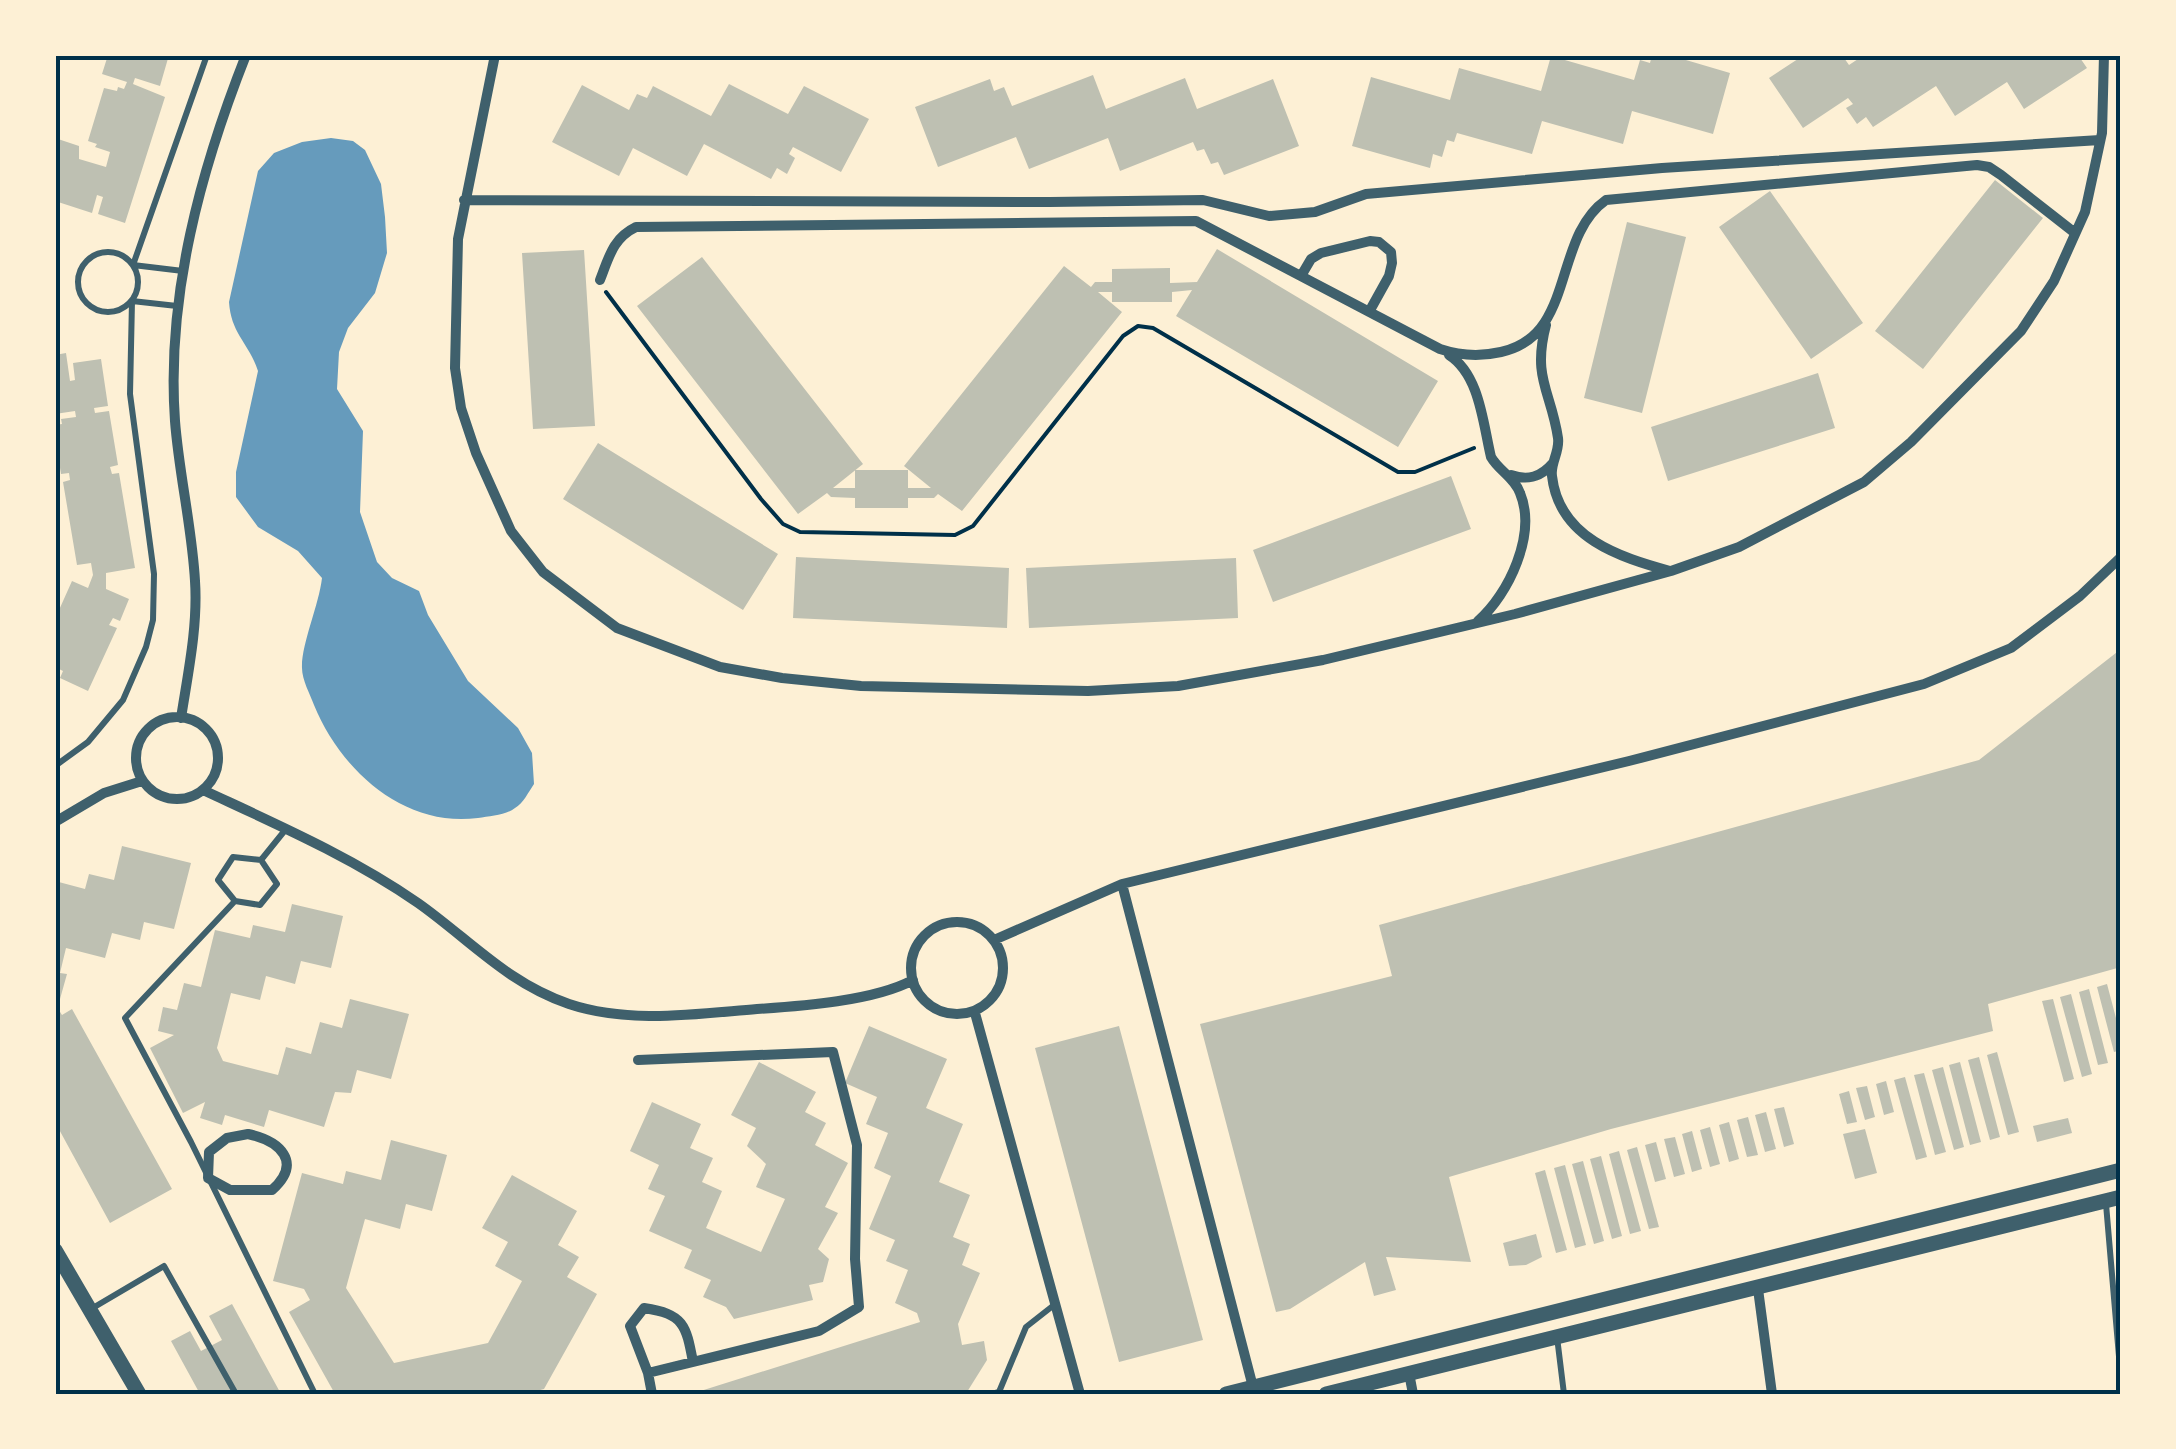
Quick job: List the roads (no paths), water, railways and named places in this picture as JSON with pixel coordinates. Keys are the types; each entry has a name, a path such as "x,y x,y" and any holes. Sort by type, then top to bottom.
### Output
{"street":[{"path":"181,718 196,584 175,419 183,271 216,132 246,55"},
{"path":"495,55 464,200 454,285 454,368 460,408 476,453 511,531 543,572 618,628 720,667 862,686 1088,691 1178,686 1323,660 1671,571 1739,547 1864,482 1911,442 2021,331 2054,281 2086,212 2100,140 2104,55"},
{"path":"464,200 1204,200 1270,216 1315,212 1366,194 1662,168 2100,140"},
{"path":"1539,368 1547,323 1586,220 1606,200 1976,165 2001,175 2076,234"},
{"path":"600,280 614,243 636,227 1196,221 1459,361 1470,378 1491,457 1513,480 1524,502 1525,519 1520,548 1503,593 1474,624"},
{"path":"1300,276 1311,259 1321,253 1379,242 1390,252 1392,263 1369,312"},
{"path":"1440,349 1460,356 1512,350 1526,343 1547,323"},
{"path":"1512,350 1527,354 1539,368 1558,436 1552,477 1564,512 1588,538 1623,558 1671,571"},
{"path":"1470,378 1476,360 1482,355"},
{"path":"1505,473 1532,478 1554,462"},
{"path":"994,940 1122,884 1629,762 1924,684 2011,648 2080,596 2121,556"},
{"path":"181,718 206,729 214,740 217,767 203,790 178,800 152,791 136,769 138,743 156,723 181,718"},
{"path":"55,822 104,792 142,781"},
{"path":"203,790 286,829 418,903 504,973 568,1004 625,1017 784,1008 898,988 913,980"},
{"path":"1122,884 1254,1390"},
{"path":"957,921 973,924 994,940 1003,958 1004,974 1000,989 990,1002 975,1012 946,1013 921,998 913,980 912,955 919,942 942,924 957,921"},
{"path":"975,1012 1080,1394"},
{"path":"638,1060 832,1052 857,1144 855,1259 859,1307 819,1331 648,1373"},
{"path":"248,1134 269,1139 284,1153 283,1180 272,1190 230,1190 208,1178 209,1152 227,1138 248,1134"},
{"path":"1226,1394 2121,1170"},
{"path":"1331,1394 2114,1200"},
{"path":"55,1250 139,1394"},
{"path":"1758,1289 1772,1394"},
{"path":"652,1394 630,1326 644,1308 668,1312 686,1327 693,1362"},
{"path":"1409,1373 1413,1394"}],"lane":[{"path":"55,766 88,742 123,700 153,620 154,574 130,394 132,301 138,283 133,265 207,55"},
{"path":"180,306 132,301 116,311 96,310 78,286 82,268 97,254 117,254 133,265 183,271"},
{"path":"260,860 286,829"},
{"path":"234,857 260,860 277,884 260,904 235,901 218,880 234,857"},
{"path":"235,901 125,1018 315,1394"},
{"path":"2114,1200 2121,1380"},
{"path":"90,1310 164,1266 236,1394"},
{"path":"992,1394 999,1392 1026,1327 1056,1304"},
{"path":"1557,1336 1564,1394"}],"water":[{"path":"331,138 353,141 365,150 381,184 385,217 387,253 375,293 348,328 339,352 337,389 363,431 360,512 377,562 392,578 419,591 428,615 468,681 518,728 532,753 534,784 521,804 503,814 450,819 424,814 378,789 340,751 325,729 302,673 304,648 322,578 298,551 258,527 236,497 236,472 258,371 233,322 229,302 258,171 274,153 302,142"}]}
